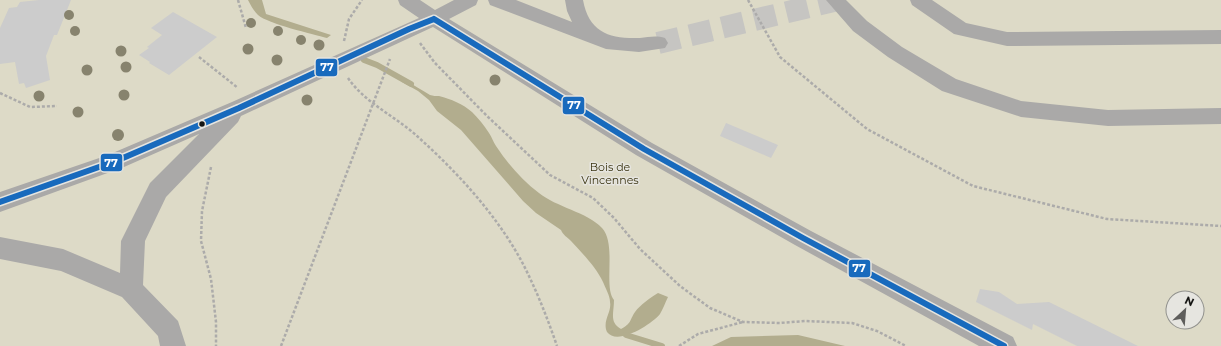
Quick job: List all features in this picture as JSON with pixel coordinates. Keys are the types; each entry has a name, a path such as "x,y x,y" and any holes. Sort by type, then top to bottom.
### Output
{"street":[{"path":"407,0 434,19 644,149 810,242 1004,346"},
{"path":"0,202 116,161 245,106 339,61 434,19 469,0"},
{"path":"497,0 595,38 618,44 638,45 658,43"},
{"path":"574,0 575,11 580,21 595,38"},
{"path":"835,0 860,26 895,52 949,85 1021,109 1108,118 1221,116"},
{"path":"919,0 961,29 1007,39 1221,37"},
{"path":"131,289 133,241 158,190 245,106"},
{"path":"0,248 63,260 131,289 169,330 173,346"}],"path":[{"path":"238,0 246,28"},
{"path":"362,0 349,19 339,61 352,86 372,103 403,124 435,153 460,179 502,230 522,261 540,298 557,346"},
{"path":"748,0 780,56 866,129 973,186 1107,219 1221,226"},
{"path":"409,29 435,63 487,116 550,175 593,198 614,218 640,248 680,286 710,308 743,322"},
{"path":"281,346 372,103 390,62 393,38"},
{"path":"199,57 246,94 245,106"},
{"path":"0,93 30,108 57,106"},
{"path":"212,161 202,211 201,241 211,279 216,322 216,346"},
{"path":"679,346 698,334 743,322 780,323 805,321 852,323 877,330 906,346"}],"green space":[{"name":"Bois de Vincennes","path":"0,0 1221,0 1221,346 0,346"}],"shaded area":[{"path":"248,0 262,0 266,14 331,35 327,38 271,22 258,15"},
{"path":"404,80 430,95 448,99 461,104 468,109 485,127 505,159 527,183 546,198 596,222 602,228 609,244 610,286 611,294 614,300 614,320 617,326 621,329 627,325 635,312 658,293 668,297 656,319 642,328 626,335 618,337 612,336 607,332 606,320 610,309 609,297 597,271 561,230 536,213 523,201 461,130 437,111 429,100 418,91 402,82"},
{"path":"798,335 845,346 712,346 731,337"}],"building":[{"path":"39,0 71,0 57,35 54,35 46,56 50,80 26,88 24,83 19,84 15,62 0,64 0,28 9,8 17,7 20,2"},
{"path":"173,12 217,37 169,75 139,55 149,48 147,47 162,35 151,28"},
{"path":"726,123 778,145 771,158 720,136"},
{"path":"980,289 999,292 1017,304 1049,302 1138,346 1077,346 1033,324 1032,330 976,302"}],"waterway":[{"path":"364,60 377,65 411,84"},
{"path":"626,335 662,346"}],"tunnel":[{"path":"658,43 838,0"}],"transit line":[{"name":"77","path":"434,19 644,149 803,238 1004,346"},
{"name":"77","path":"0,202 116,161 239,108 409,29 434,19"}]}
